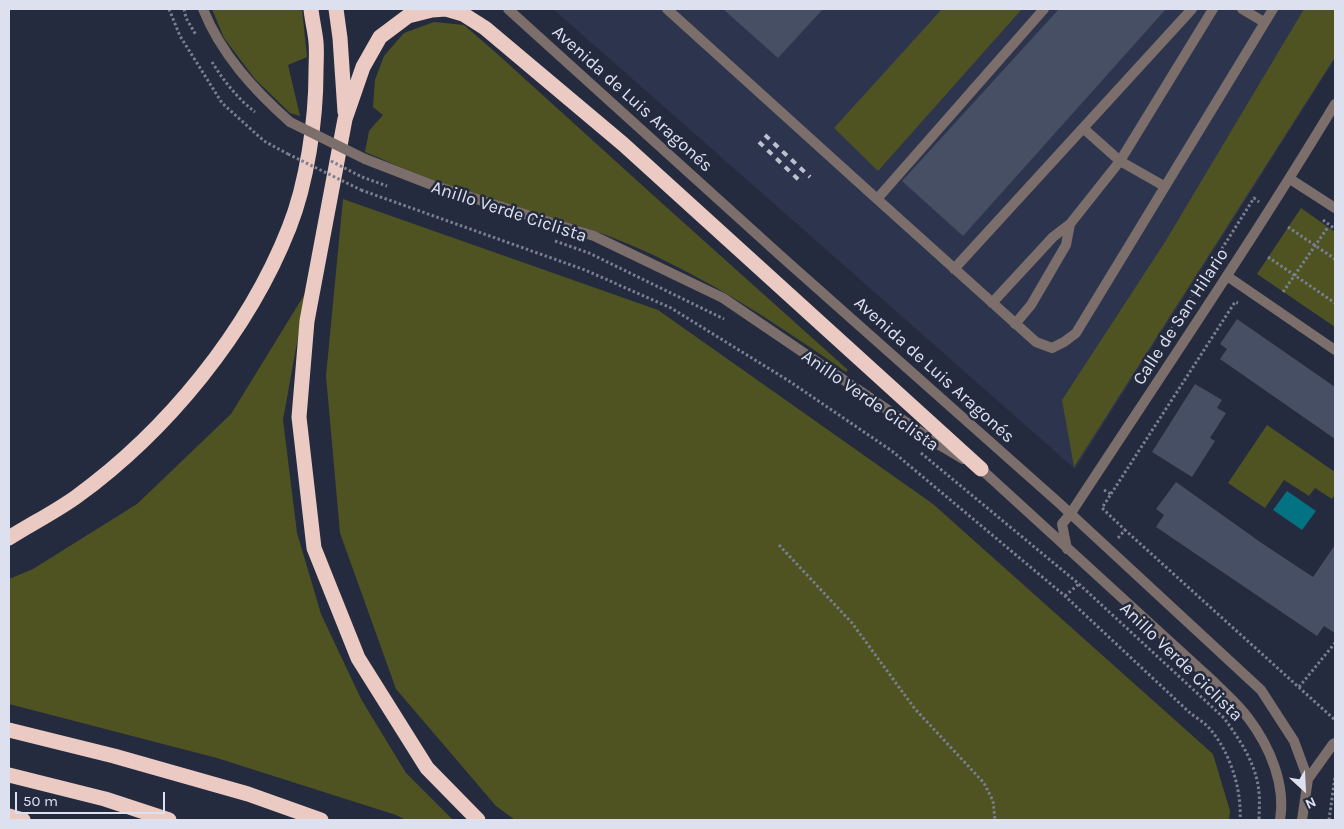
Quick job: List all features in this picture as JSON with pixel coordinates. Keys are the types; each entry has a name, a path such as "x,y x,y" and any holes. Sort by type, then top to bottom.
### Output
{"highway":[{"path":"9,538 76,497 139,445 201,378 235,331 266,279 290,227 306,164 316,95 316,44 311,9"},
{"path":"336,9 340,38 345,118"},
{"path":"478,820 427,768 358,658 314,548 299,417 307,321 345,118 363,67 380,37 408,16 432,10 446,9 463,14 485,28 623,144 981,469"},
{"path":"9,730 114,756 248,794 321,820"},
{"path":"9,775 105,799 170,820"},
{"path":"9,816 23,820"}],"street":[{"path":"203,9 232,61 260,96 290,122 365,159 432,185 594,236 723,298 941,446 981,469 1214,682 1249,718 1264,743 1279,779 1280,820"},
{"name":"Avenida de Luis Aragonés","path":"508,9 782,257 1071,513 1261,690 1294,741 1308,778"},
{"path":"667,9 1015,324 1036,342 1052,348 1064,342 1076,332 1273,9"},
{"path":"877,200 1044,9"},
{"path":"954,269 1192,9"},
{"path":"992,303 1053,237 1070,224 1120,161 1213,9"},
{"path":"1242,9 1264,22"},
{"name":"Calle de San Hilario","path":"1062,524 1227,276 1335,104"},
{"path":"1083,128 1120,161 1164,186"},
{"path":"1290,178 1335,208"},
{"path":"1015,324 1031,305 1066,245 1070,224"},
{"path":"1227,276 1335,350"},
{"path":"1038,522 1062,524 1067,548"},
{"path":"1302,820 1308,778 1335,743"}],"path":[{"path":"169,9 180,36 222,103 264,141 361,190 585,270 672,308 788,381 892,450 1065,596 1189,712 1210,728 1222,746 1232,770 1239,797 1240,820"},
{"path":"362,177 390,187"},
{"path":"1288,226 1335,259"},
{"path":"1283,292 1328,227"},
{"name":"Anillo Verde Ciclista","path":"551,240 589,253 726,319"},
{"path":"1268,257 1335,303"},
{"path":"1111,494 1235,302 1244,306 1252,294"},
{"name":"Anillo Verde Ciclista","path":"917,449 1079,584 1224,718 1239,738 1252,764 1259,792 1258,820"},
{"path":"1110,549 1125,530 1335,720"},
{"path":"779,545 852,623 915,709 984,783 993,801 995,820"},
{"path":"1065,596 1079,584 1090,570"},
{"path":"1299,687 1335,643"},
{"path":"1329,820 1335,776"}],"shaded area":[{"path":"553,9 1335,9 1335,59 1075,469"},
{"path":"1287,491 1316,511 1302,530 1273,510"}],"green space":[{"path":"212,9 302,9 307,57 288,65 300,116 290,113 255,79 224,38"},
{"path":"942,9 1022,9 878,171 834,128"},
{"path":"1304,9 1335,9 1335,57 1074,467 1062,400 1165,242"},
{"path":"434,22 464,25 848,370 846,372 730,296 670,263 638,248 589,229 444,184 365,152 369,131 383,115 373,107 375,80 384,56 404,33"},
{"path":"343,199 658,310 933,504 1213,754 1230,811 1229,820 515,820 496,806 396,689 340,533 326,376"},
{"path":"1301,208 1335,232 1335,327 1257,274"},
{"path":"306,292 283,420 297,533 321,614 361,699 406,773 453,820 406,820 396,815 217,758 9,704 9,579 33,569 137,504 231,414"},
{"path":"1267,425 1335,472 1335,494 1332,499 1315,488 1309,496 1284,480 1265,508 1228,483"}],"building":[{"path":"723,9 823,9 778,58"},
{"path":"1059,9 1166,9 963,236 902,181"},
{"path":"1237,319 1335,387 1335,439 1220,359 1227,349 1220,344"},
{"path":"1195,384 1222,400 1217,408 1226,413 1210,438 1215,441 1192,477 1152,452"},
{"path":"1176,482 1313,577 1335,545 1335,633 1324,626 1317,636 1156,527 1164,515 1156,509"}],"railway":[{"path":"765,135 810,177"},
{"path":"759,142 802,183"}]}
